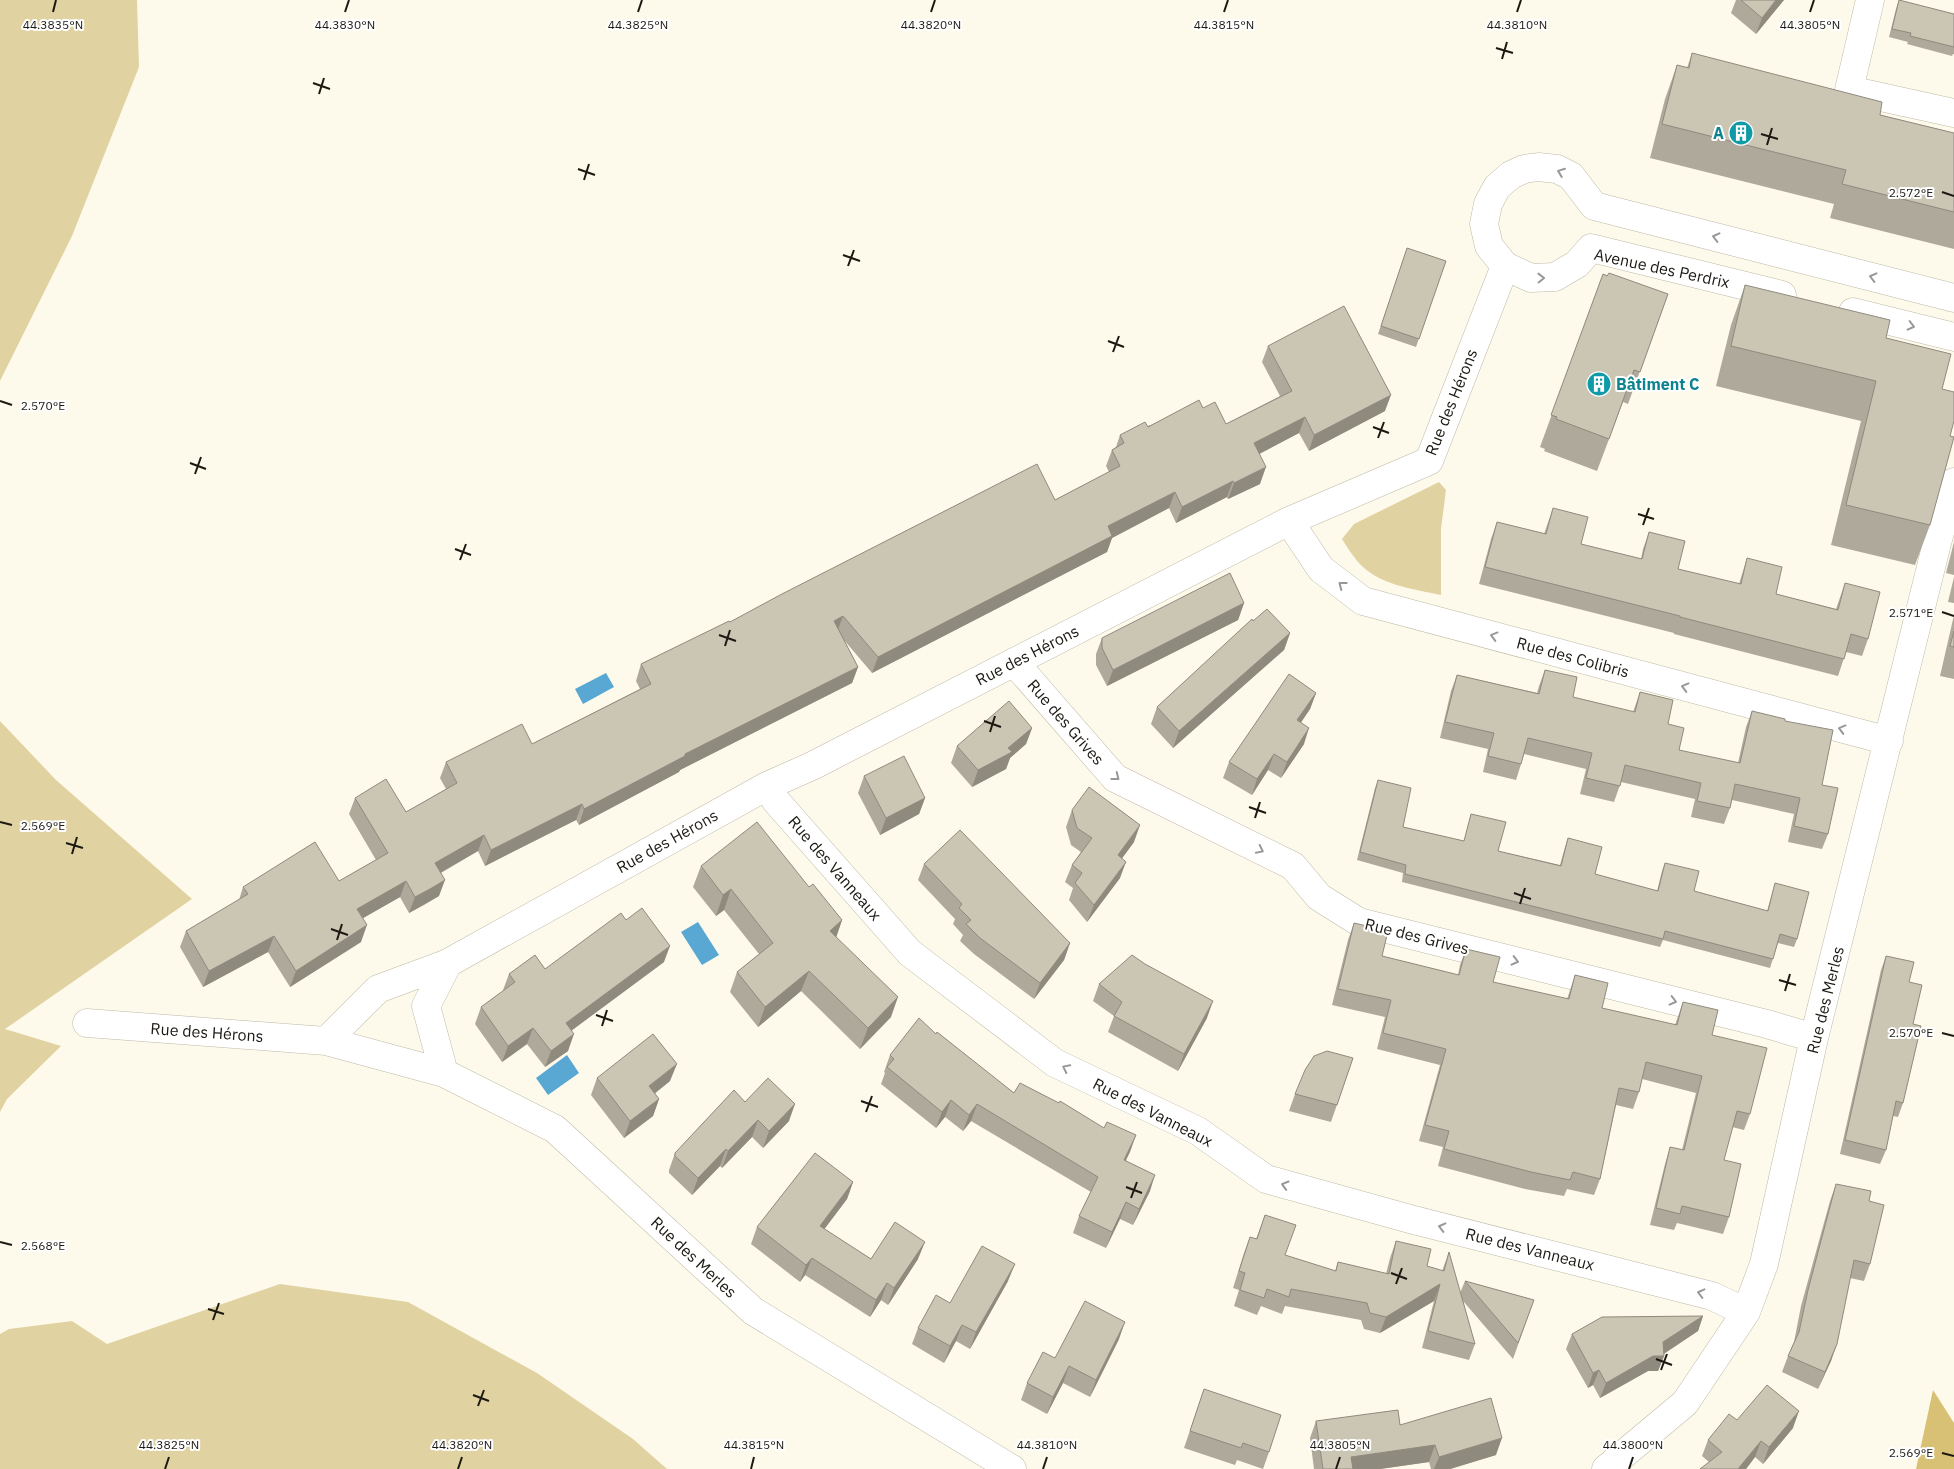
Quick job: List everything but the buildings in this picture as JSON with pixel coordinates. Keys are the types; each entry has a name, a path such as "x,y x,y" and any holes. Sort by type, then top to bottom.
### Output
{"street":[{"path":"1870,0 1849,90 1954,113"},
{"name":"Avenue des Perdrix","path":"1954,298 1594,206 1571,176 1557,169 1538,167 1524,169 1511,176 1497,187 1488,204 1484,224 1489,246 1504,266 1531,278 1555,277 1577,264 1591,248 1954,337"},
{"name":"Rue des Hérons","path":"326,1041 378,989 448,963 768,786 812,766 1289,521 1429,461 1504,266"},
{"name":"Rue des Merles","path":"1606,1469 1685,1402 1746,1312 1764,1264 1814,1038 1937,543 1954,482"},
{"name":"Rue des Colibris","path":"1289,521 1321,569 1363,601 1889,741"},
{"name":"Rue des Grives","path":"1014,662 1115,778 1293,866 1319,897 1360,922 1814,1038"},
{"name":"Rue des Vanneaux","path":"768,786 776,800 910,953 1055,1063 1198,1131 1266,1179 1410,1219 1712,1296 1746,1312"},
{"path":"444,1073 426,1006 448,963"},
{"name":"Rue des Hérons","path":"87,1022 326,1041 444,1073"},
{"name":"Rue des Merles","path":"444,1073 555,1129 753,1311 1012,1469"}],"shaded area":[{"path":"0,0 137,0 139,67 72,236 0,381"},
{"path":"1439,482 1446,490 1441,529 1441,595 1396,585 1366,570 1342,539 1354,524"},
{"path":"0,721 56,780 192,899 5,1029 61,1046 7,1099 0,1112"},
{"path":"280,1284 408,1302 537,1373 633,1439 667,1469 0,1469 0,1334 9,1329 72,1321 107,1344"},
{"path":"1933,1390 1954,1423 1954,1469 1916,1469"}],"water":[{"path":"606,673 614,687 583,704 575,689"},
{"path":"698,922 719,955 702,965 681,932"},
{"path":"567,1055 579,1073 548,1095 536,1078"}],"place":[{"name":"A","path":"1741,133"},
{"name":"Bâtiment C","path":"1599,384"}]}
